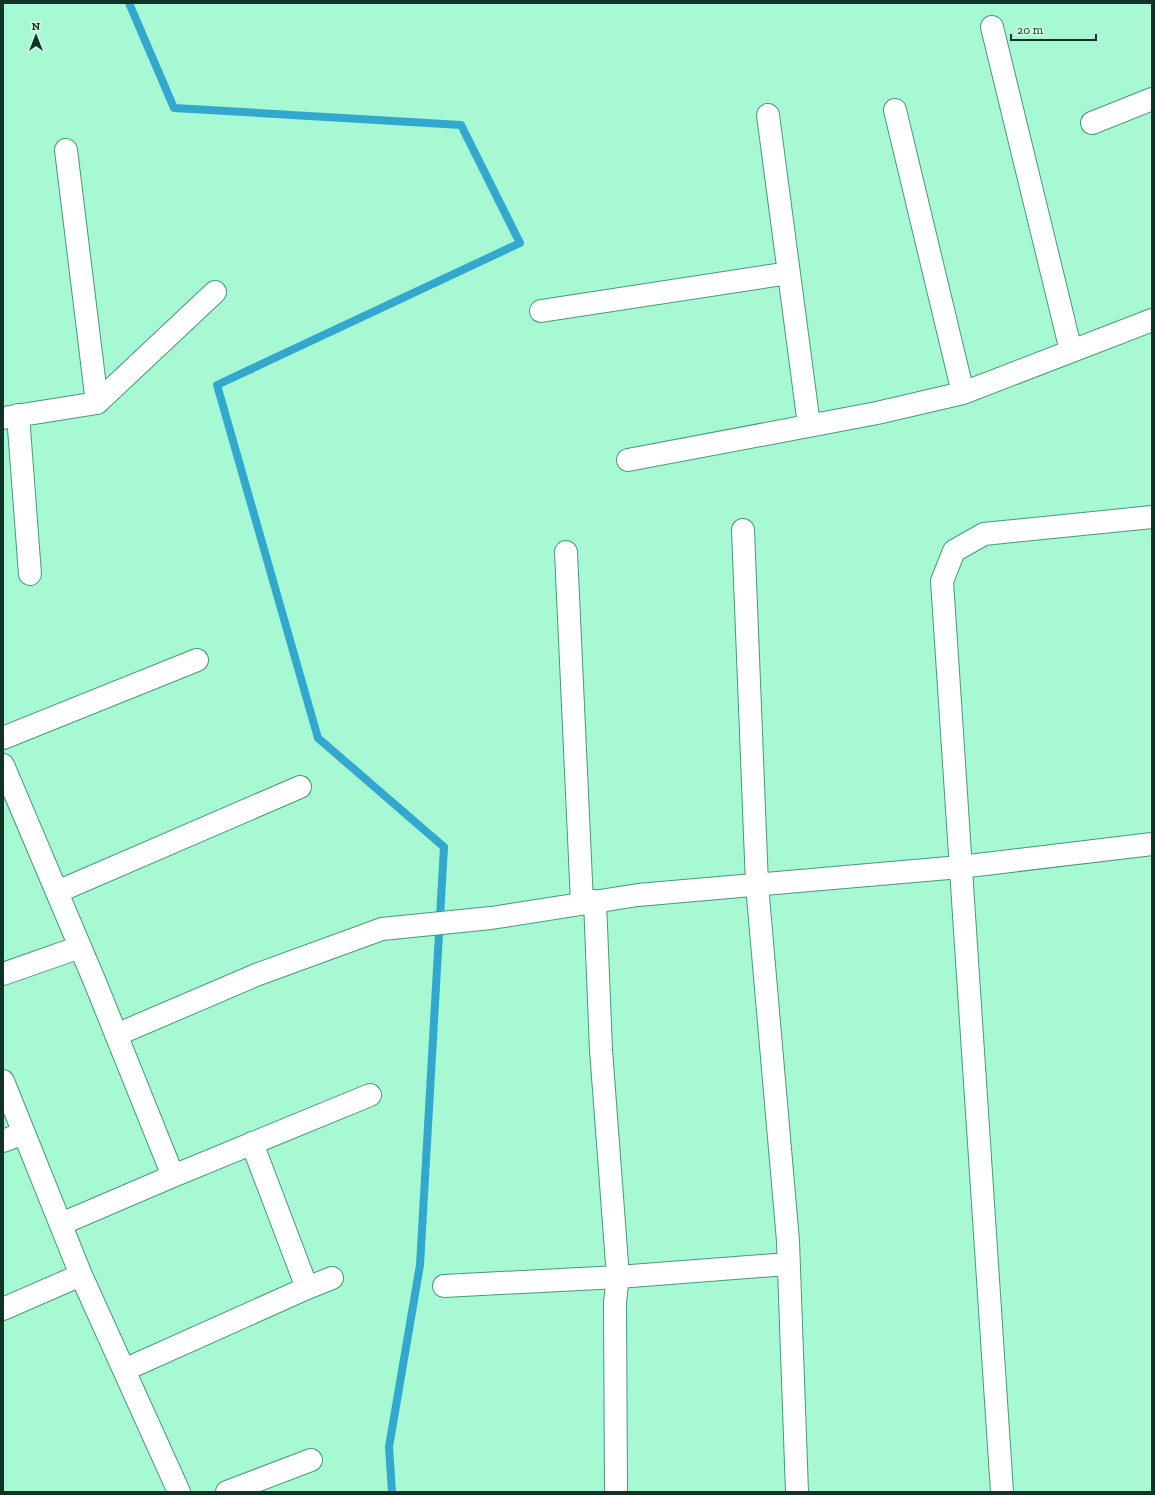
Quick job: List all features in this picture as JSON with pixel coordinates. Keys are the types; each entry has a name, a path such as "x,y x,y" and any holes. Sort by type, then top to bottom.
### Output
{"street":[{"path":"992,27 1071,351"},
{"path":"1092,123 1152,99"},
{"path":"895,110 963,393"},
{"path":"768,115 809,425"},
{"path":"66,150 97,403"},
{"path":"541,311 789,273"},
{"path":"30,574 11,417 97,403 215,292"},
{"path":"628,460 877,413 963,393 1152,320"},
{"path":"1002,1492 942,581 954,551 984,534 1152,516"},
{"path":"743,530 757,885 788,1241 797,1492"},
{"path":"566,552 588,902 618,1277 615,1302 616,1492"},
{"path":"3,738 197,660"},
{"path":"3,765 80,947 173,1176"},
{"path":"57,892 300,787"},
{"path":"116,1035 256,975 382,929 491,918 638,895 960,867 1152,844"},
{"path":"3,974 80,947"},
{"path":"3,1081 81,1275 179,1492"},
{"path":"61,1224 370,1095"},
{"path":"3,1142 24,1133"},
{"path":"252,1143 307,1288"},
{"path":"444,1286 618,1277 788,1264"},
{"path":"3,1309 81,1275"},
{"path":"124,1370 332,1278"},
{"path":"227,1492 311,1460"}],"waterway":[{"path":"129,3 174,108 461,125 520,243 217,385 318,738 444,847 420,1265 389,1447 392,1492"}]}
